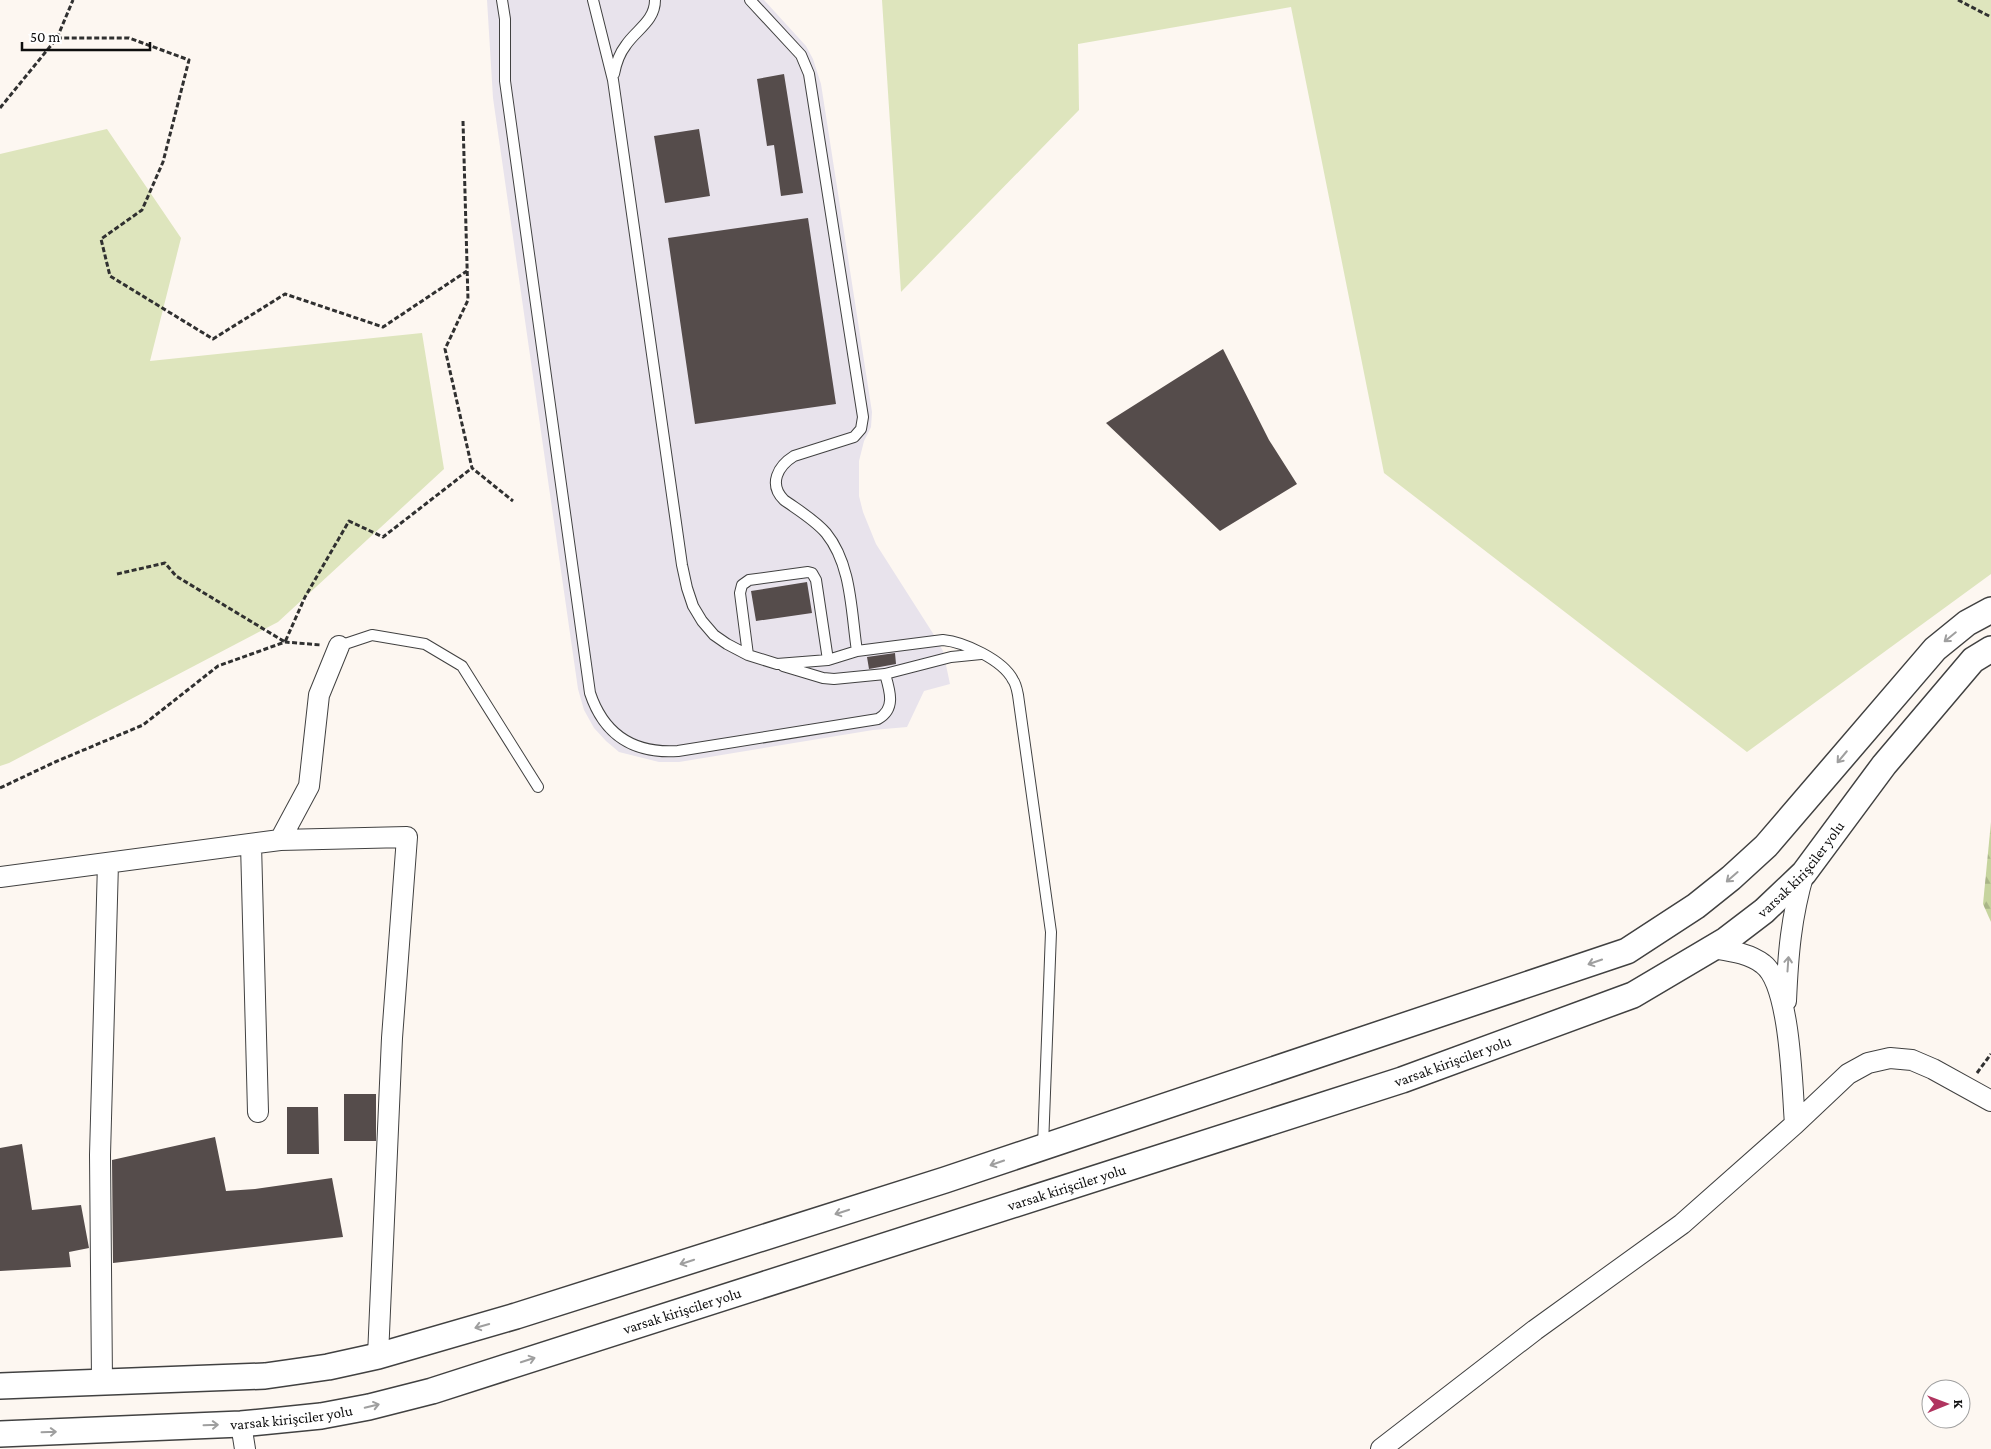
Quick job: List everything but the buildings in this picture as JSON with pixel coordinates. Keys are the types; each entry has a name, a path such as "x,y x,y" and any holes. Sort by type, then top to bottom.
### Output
{"street":[{"path":"0,1386 265,1376 328,1367 378,1356 535,1310 945,1180 1627,951 1696,906 1766,846 1935,649 1968,623 1991,610"},
{"path":"280,840 309,786 319,695 339,646"},
{"name":"varsak kirişciler yolu","path":"0,1434 241,1424 321,1416 369,1407 432,1391 1402,1080 1632,995 1712,948 1764,911 1804,872 1884,765 1973,660 1991,649"},
{"path":"0,876 280,840 407,838 392,1038 378,1356"},
{"path":"252,844 258,1112"},
{"path":"102,1382 100,1155 108,863"},
{"path":"1796,1124 1785,1013 1789,940 1795,902 1804,872"},
{"path":"1712,948 1748,955 1765,965 1778,987 1785,1013"},
{"path":"1381,1449 1535,1330 1682,1224 1796,1124 1848,1074 1868,1063 1890,1058 1912,1060 1991,1101"},
{"path":"241,1424 245,1449"}],"lane":[{"path":"502,0 505,19 505,81 590,693 595,708 612,730 631,745 653,751 678,751 878,719 886,713 890,704 885,674"},
{"path":"594,0 596,16 610,59 687,588 693,606 702,621 714,635 727,644 748,655 823,678 834,679 885,674 951,658 982,654"},
{"path":"613,80 620,53 653,14 655,0"},
{"path":"750,0 801,55 809,74 863,417 861,429 854,437 794,456 787,461 778,470 775,486 779,495 784,500 825,532 839,555 846,580 857,651"},
{"path":"748,655 740,593 742,585 749,580 808,572 812,573 816,580 828,660"},
{"path":"339,646 372,635 425,644 462,666 538,787"},
{"path":"777,664 828,660 857,651 943,640 960,643 982,654 1005,669 1013,679 1018,695 1052,932 1043,1147"}],"path":[{"path":"0,108 57,38 74,0"},
{"path":"1958,0 1991,17"},
{"path":"57,38 129,38 189,60 163,162 142,210 100,240 110,276 213,339 285,294 383,326 467,271"},
{"path":"463,121 468,300 445,350 472,468 513,501"},
{"path":"285,642 305,597 349,521 383,537 472,468"},
{"path":"117,574 164,563 176,576 285,642"},
{"path":"0,788 55,762 143,725 218,666 285,642 339,646"},
{"path":"1966,1087 1991,1054"}],"shaded area":[{"path":"487,0 764,0 806,46 813,59 821,84 872,412 871,427 864,441 859,461 859,496 863,512 876,544 943,651 950,684 924,691 907,727 873,730 679,762 659,762 619,752 594,728 584,710 578,689 493,98"}],"green space":[{"path":"882,0 1991,0 1991,574 1747,752 1384,473 1291,7 1078,44 1079,110 901,292"},
{"path":"107,129 181,238 150,361 422,333 444,469 278,622 0,766 0,154"},
{"path":"1991,822 1991,922 1983,904"}]}
